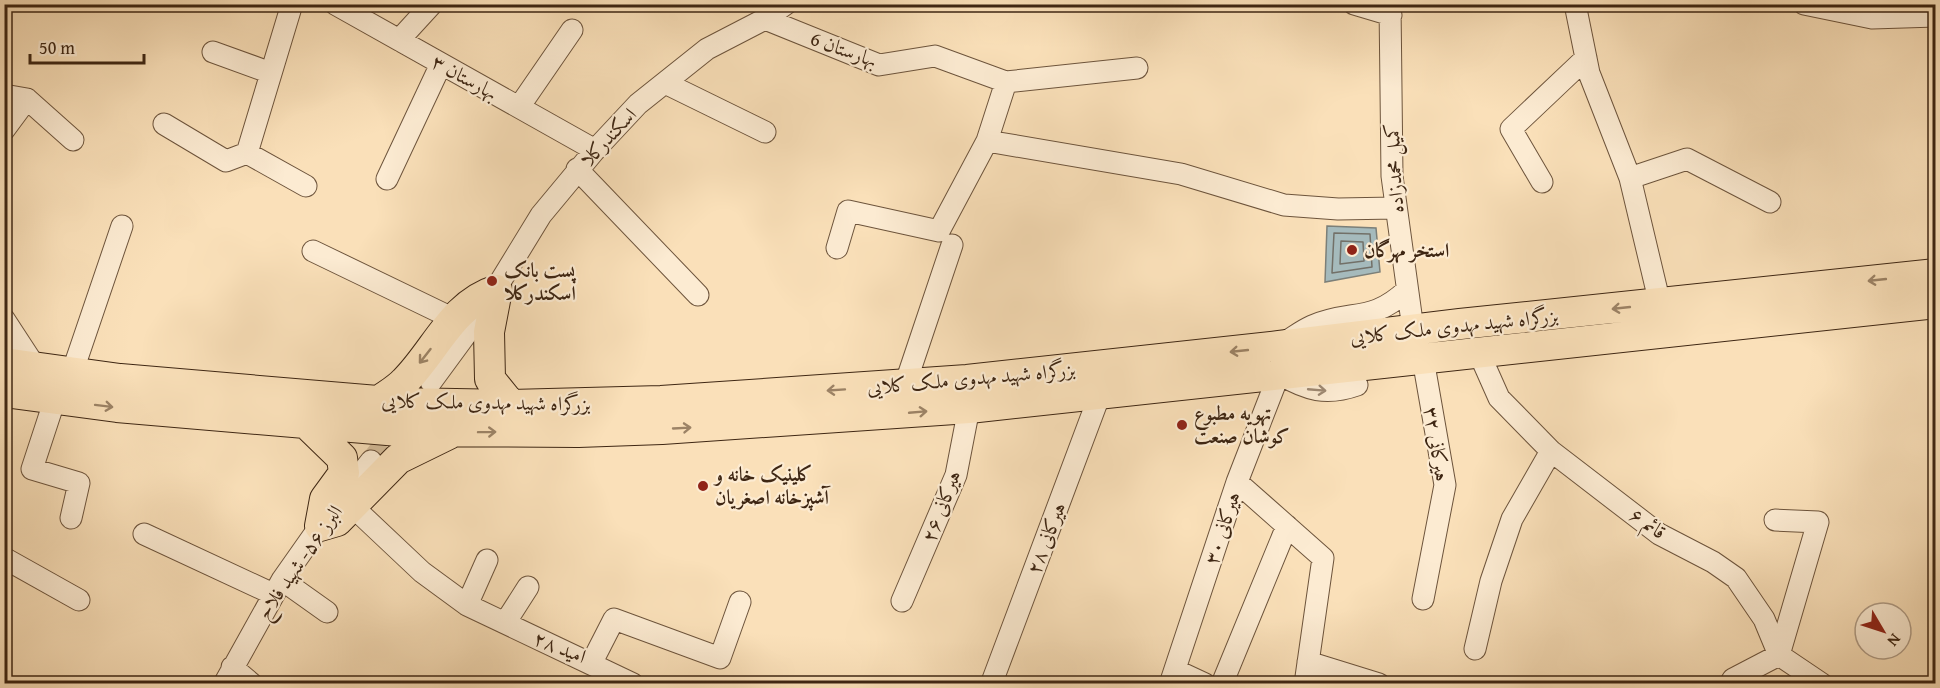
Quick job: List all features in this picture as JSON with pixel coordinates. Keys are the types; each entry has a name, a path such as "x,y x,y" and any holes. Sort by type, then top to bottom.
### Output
{"highway":[{"name":"بزرگراه شهید مهدوی ملک کلایی","path":"4,392 307,424 452,433 674,429 969,408 1100,394 1279,360 1413,329 1935,274"},
{"path":"379,401 404,382 466,319 478,296 497,290 489,332 490,379 511,405"},
{"name":"بزرگراه شهید مهدوی ملک کلایی","path":"4,363 72,373 379,401 511,405 661,401 1279,360 1423,359 1935,303"},
{"path":"307,424 342,458 367,469"},
{"path":"367,469 352,506 337,521 320,526 325,499 367,469 398,459 452,433"}],"street":[{"path":"247,153 292,4"},
{"name":"بهارستان ۳","path":"335,4 595,150"},
{"path":"399,40 432,4"},
{"name":"اسکندرکلا","path":"497,290 542,215 578,169 638,104 707,49 765,19 786,4"},
{"path":"1354,4 1391,10"},
{"path":"1575,4 1589,73 1630,178 1660,304"},
{"path":"1804,4 1872,18 1935,16"},
{"name":"کمیل محمدزاده","path":"1391,10 1392,176 1413,329"},
{"name":"بهارستان 6","path":"765,19 879,65 935,56 1006,82 1137,68"},
{"path":"519,107 572,30"},
{"path":"213,52 271,73"},
{"path":"1542,182 1511,129 1586,58"},
{"path":"387,178 441,64"},
{"path":"665,82 765,132"},
{"path":"837,248 848,211 939,231 987,141 1006,82"},
{"path":"4,96 27,99 73,140"},
{"path":"4,130 27,99"},
{"path":"164,124 226,160 247,153 306,186"},
{"path":"987,141 1181,174 1284,205 1338,209 1395,208"},
{"path":"1630,178 1687,159 1770,202"},
{"path":"578,169 698,295"},
{"path":"72,373 122,226"},
{"path":"905,385 952,245"},
{"path":"313,251 466,319 431,382"},
{"path":"1357,386 1339,392 1305,389 1279,360 1311,326 1379,311 1394,303 1407,290"},
{"path":"4,319 36,368"},
{"name":"قائم ۶","path":"1479,352 1499,398 1551,451 1659,534 1713,562 1736,578 1764,619 1779,655"},
{"name":"هیرکانی ۳۲","path":"1423,359 1445,484 1423,599"},
{"name":"هیرکانی ۳۰","path":"1172,677 1279,360"},
{"name":"هیرکانی ۲۸","path":"992,682 1100,394"},
{"path":"55,399 32,469 79,483 71,518"},
{"name":"هیرکانی ۲۶","path":"902,601 956,475 969,408"},
{"path":"1474,649 1491,581 1512,519 1551,451"},
{"path":"1237,482 1323,558 1305,684"},
{"name":"امید ۲۸","path":"352,506 422,572 467,605 591,664 614,619 720,658 740,602"},
{"path":"1730,684 1733,679 1779,655 1818,522 1775,520"},
{"name":"البرز ۵۶- شهید فلاح","path":"217,684 228,675 277,587 320,526"},
{"path":"1222,684 1287,526"},
{"path":"144,534 277,587 327,612"},
{"path":"4,558 79,600"},
{"path":"467,605 487,560"},
{"path":"505,623 528,587"},
{"path":"1779,655 1822,684"},
{"path":"1308,662 1379,684"},
{"path":"591,664 633,684"},
{"path":"228,675 252,684"},
{"path":"1172,677 1205,684"}],"water":[{"name":"استخر مهرگان","path":"1327,226 1376,228 1380,272 1325,282"}],"tunnel":[{"path":"371,461 400,423"}],"place":[{"name":"استخر مهرگان","path":"1352,250"},
{"name":"پست بانک اسکندرکلا","path":"492,281"},
{"name":"تهویه مطبوع کوشان صنعت","path":"1182,425"},
{"name":"کلینیک خانه و آشپزخانه اصغریان","path":"703,486"}]}
